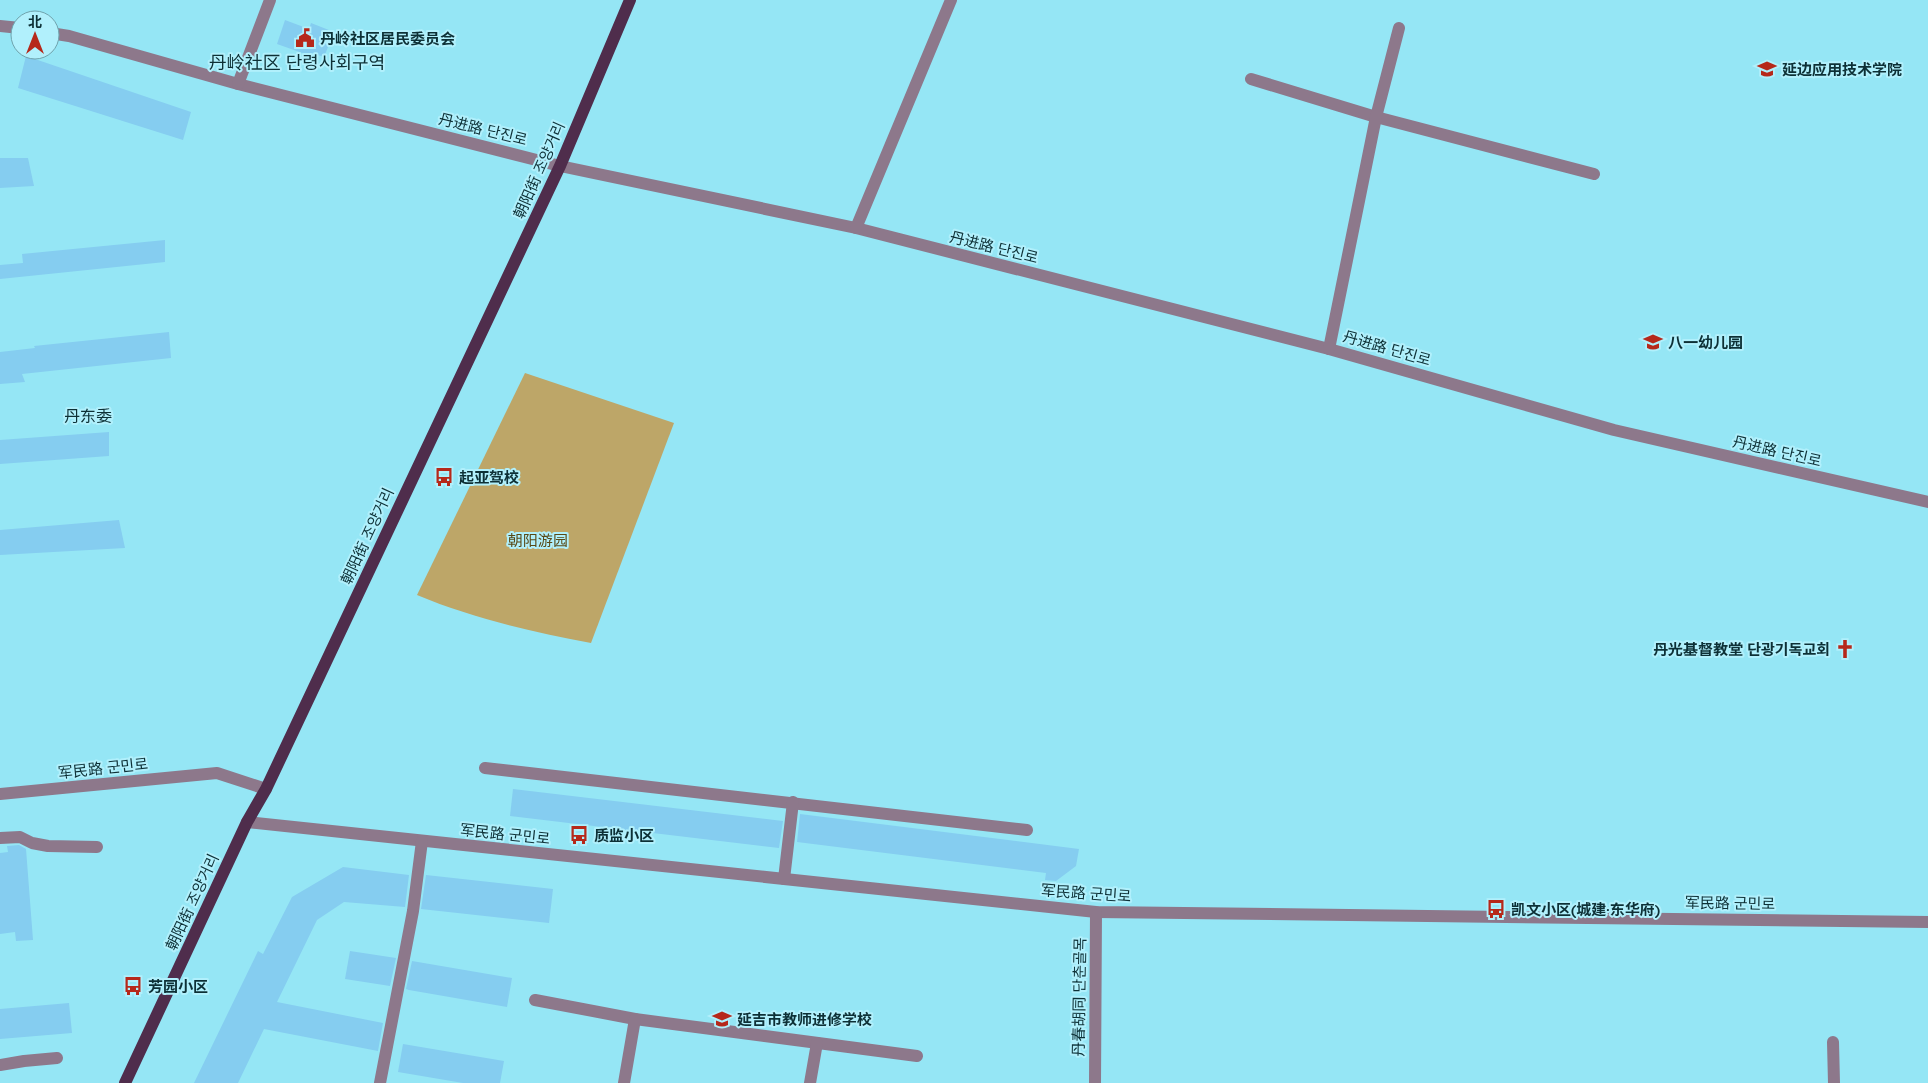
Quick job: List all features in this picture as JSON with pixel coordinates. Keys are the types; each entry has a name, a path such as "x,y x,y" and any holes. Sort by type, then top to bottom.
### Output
{"main road":[{"name":"朝阳街 조양거리","path":"125,1083 247,822 266,789 560,166 630,0"}],"street":[{"path":"238,84 270,0"},
{"path":"856,228 951,0"},
{"path":"1329,349 1376,116 1400,28"},
{"name":"丹进路 단진로","path":"60,35 238,84 560,166 856,228 1329,349 1614,430 1928,502"},
{"path":"1251,79 1376,116 1594,174"},
{"path":"485,768 1027,830"},
{"name":"军民路 군민로","path":"0,794 217,773 266,789"},
{"path":"784,879 793,802"},
{"name":"军民路 군민로","path":"247,822 1096,912 1928,922"},
{"path":"0,838 20,837 32,843 48,846 97,847"},
{"path":"380,1083 413,911 422,841"},
{"name":"丹春胡同 단춘골목","path":"1095,1083 1096,912"},
{"path":"535,1000 634,1019 917,1056"},
{"path":"627,1083 634,1019"},
{"path":"1833,1042 1834,1083"},
{"path":"810,1083 817,1043"},
{"path":"0,1065 57,1058"}],"green space":[{"name":"朝阳游园","path":"525,373 674,423 591,643 503,624 459,611 417,595"}],"building":[{"name":"丹岭社区居民委员会","path":"285,20 309,29 311,23 334,32 324,57 312,53 311,56 277,44"},
{"path":"25,60 38,60 191,112 183,140 18,88"},
{"path":"0,158 28,158 34,186 0,188"},
{"path":"165,240 165,262 0,279 0,265 23,263 22,254"},
{"path":"169,332 171,358 22,374 25,382 0,384 0,352 35,348 34,346"},
{"path":"109,432 109,456 0,464 0,440"},
{"path":"119,520 125,548 0,555 0,530"},
{"path":"513,789 783,821 779,848 510,816"},
{"path":"800,814 1079,849 1076,866 1056,881 1045,880 1046,873 797,842"},
{"path":"19,845 26,849 33,940 16,941 15,932 0,934 0,853 8,852 7,846"},
{"path":"343,867 409,875 405,907 344,902 317,920 277,1002 383,1023 378,1051 264,1029 238,1083 194,1083 258,951 263,954 292,897"},
{"path":"426,875 553,889 549,923 421,909"},
{"path":"350,951 396,958 390,986 345,979"},
{"path":"412,961 512,978 507,1007 406,989"},
{"path":"69,1003 72,1033 0,1039 0,1009"},
{"path":"403,1044 504,1061 500,1083 463,1083 398,1072"}],"place":[{"name":"丹岭社区居民委员会","path":"305,38"},
{"name":"延边应用技术学院","path":"1767,69"},
{"name":"八一幼儿园","path":"1653,342"},
{"name":"起亚驾校","path":"444,477"},
{"name":"丹光基督教堂 단광기독교회","path":"1845,649"},
{"name":"质监小区","path":"579,835"},
{"name":"凯文小区(城建·东华府)","path":"1496,909"},
{"name":"芳园小区","path":"133,986"},
{"name":"延吉市教师进修学校","path":"722,1019"}],"district":[{"name":"丹岭社区 단령사회구역","path":"297,62"},
{"name":"丹东委","path":"88,416"}]}
